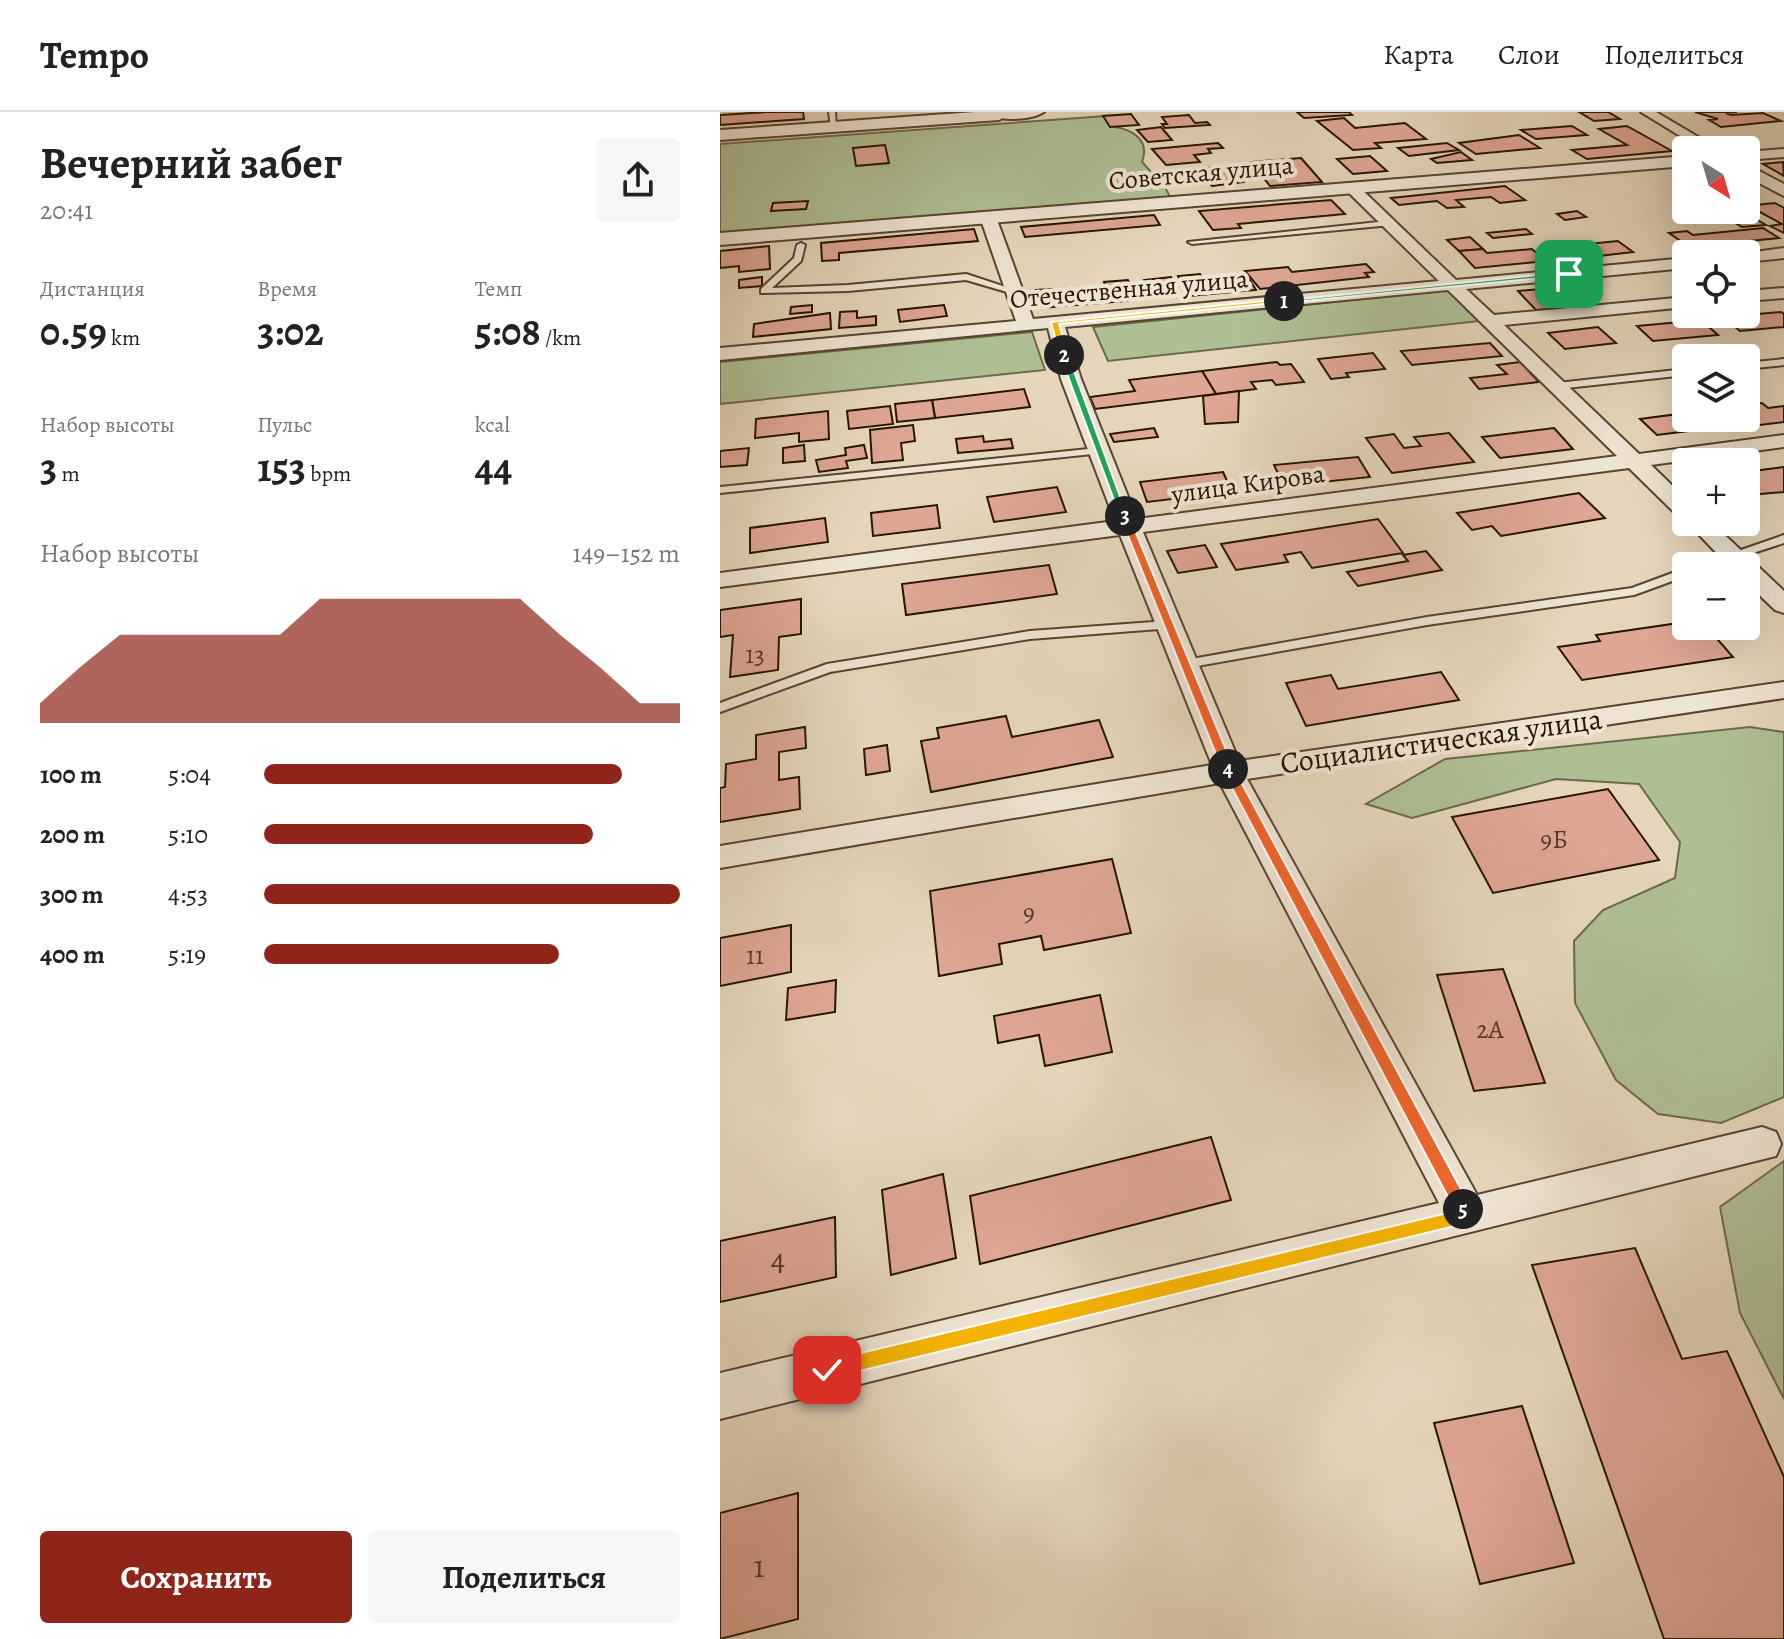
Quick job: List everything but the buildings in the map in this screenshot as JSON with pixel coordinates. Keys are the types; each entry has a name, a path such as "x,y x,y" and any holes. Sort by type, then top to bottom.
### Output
{"street":[{"path":"720,135 833,119 1038,112"},
{"path":"1647,112 1689,136"},
{"path":"1760,155 1784,153"},
{"name":"Советская улица","path":"720,239 1672,162"},
{"path":"1760,177 1784,191"},
{"path":"1351,187 1672,498"},
{"path":"988,217 1014,291 1040,324 1071,379 1167,625 1229,772 1467,1216"},
{"path":"1760,256 1784,253"},
{"name":"Отечественная улица","path":"720,354 1672,264"},
{"path":"1760,295 1784,293"},
{"path":"1490,321 1672,303"},
{"name":"улица Кирова","path":"720,580 1130,529 1784,441"},
{"path":"1712,536 1729,552"},
{"path":"1760,582 1784,605"},
{"name":"Социалистическая улица","path":"720,857 1229,772 1784,690"},
{"path":"720,1396 1773,1142"}],"lane":[{"path":"1192,242 1388,223"},
{"path":"801,245 798,259 764,291 848,288 966,277 1014,291"},
{"path":"1760,365 1784,362"},
{"path":"1557,386 1672,374"},
{"path":"720,490 1098,451"},
{"path":"1760,552 1784,539"},
{"path":"1186,664 1427,621 1634,591 1672,577"},
{"path":"720,708 827,668 1030,635 1167,625"}],"green space":[{"path":"1106,116 1115,127 1139,138 1144,148 1142,162 1165,187 1171,199 720,236 720,144"},
{"path":"1449,290 1480,321 1108,361 1093,327"},
{"path":"1032,332 1045,370 720,404 720,362"},
{"path":"1750,727 1784,732 1784,1097 1721,1123 1658,1114 1616,1080 1575,1003 1574,941 1603,910 1675,878 1680,842 1639,784 1556,779 1412,818 1366,804 1445,759"},
{"path":"1784,1161 1784,1399 1740,1313 1720,1207"}],"route":[{"path":"827,1370 1467,1216 1229,772 1098,451 1071,379 1055,322 1569,274"}]}
